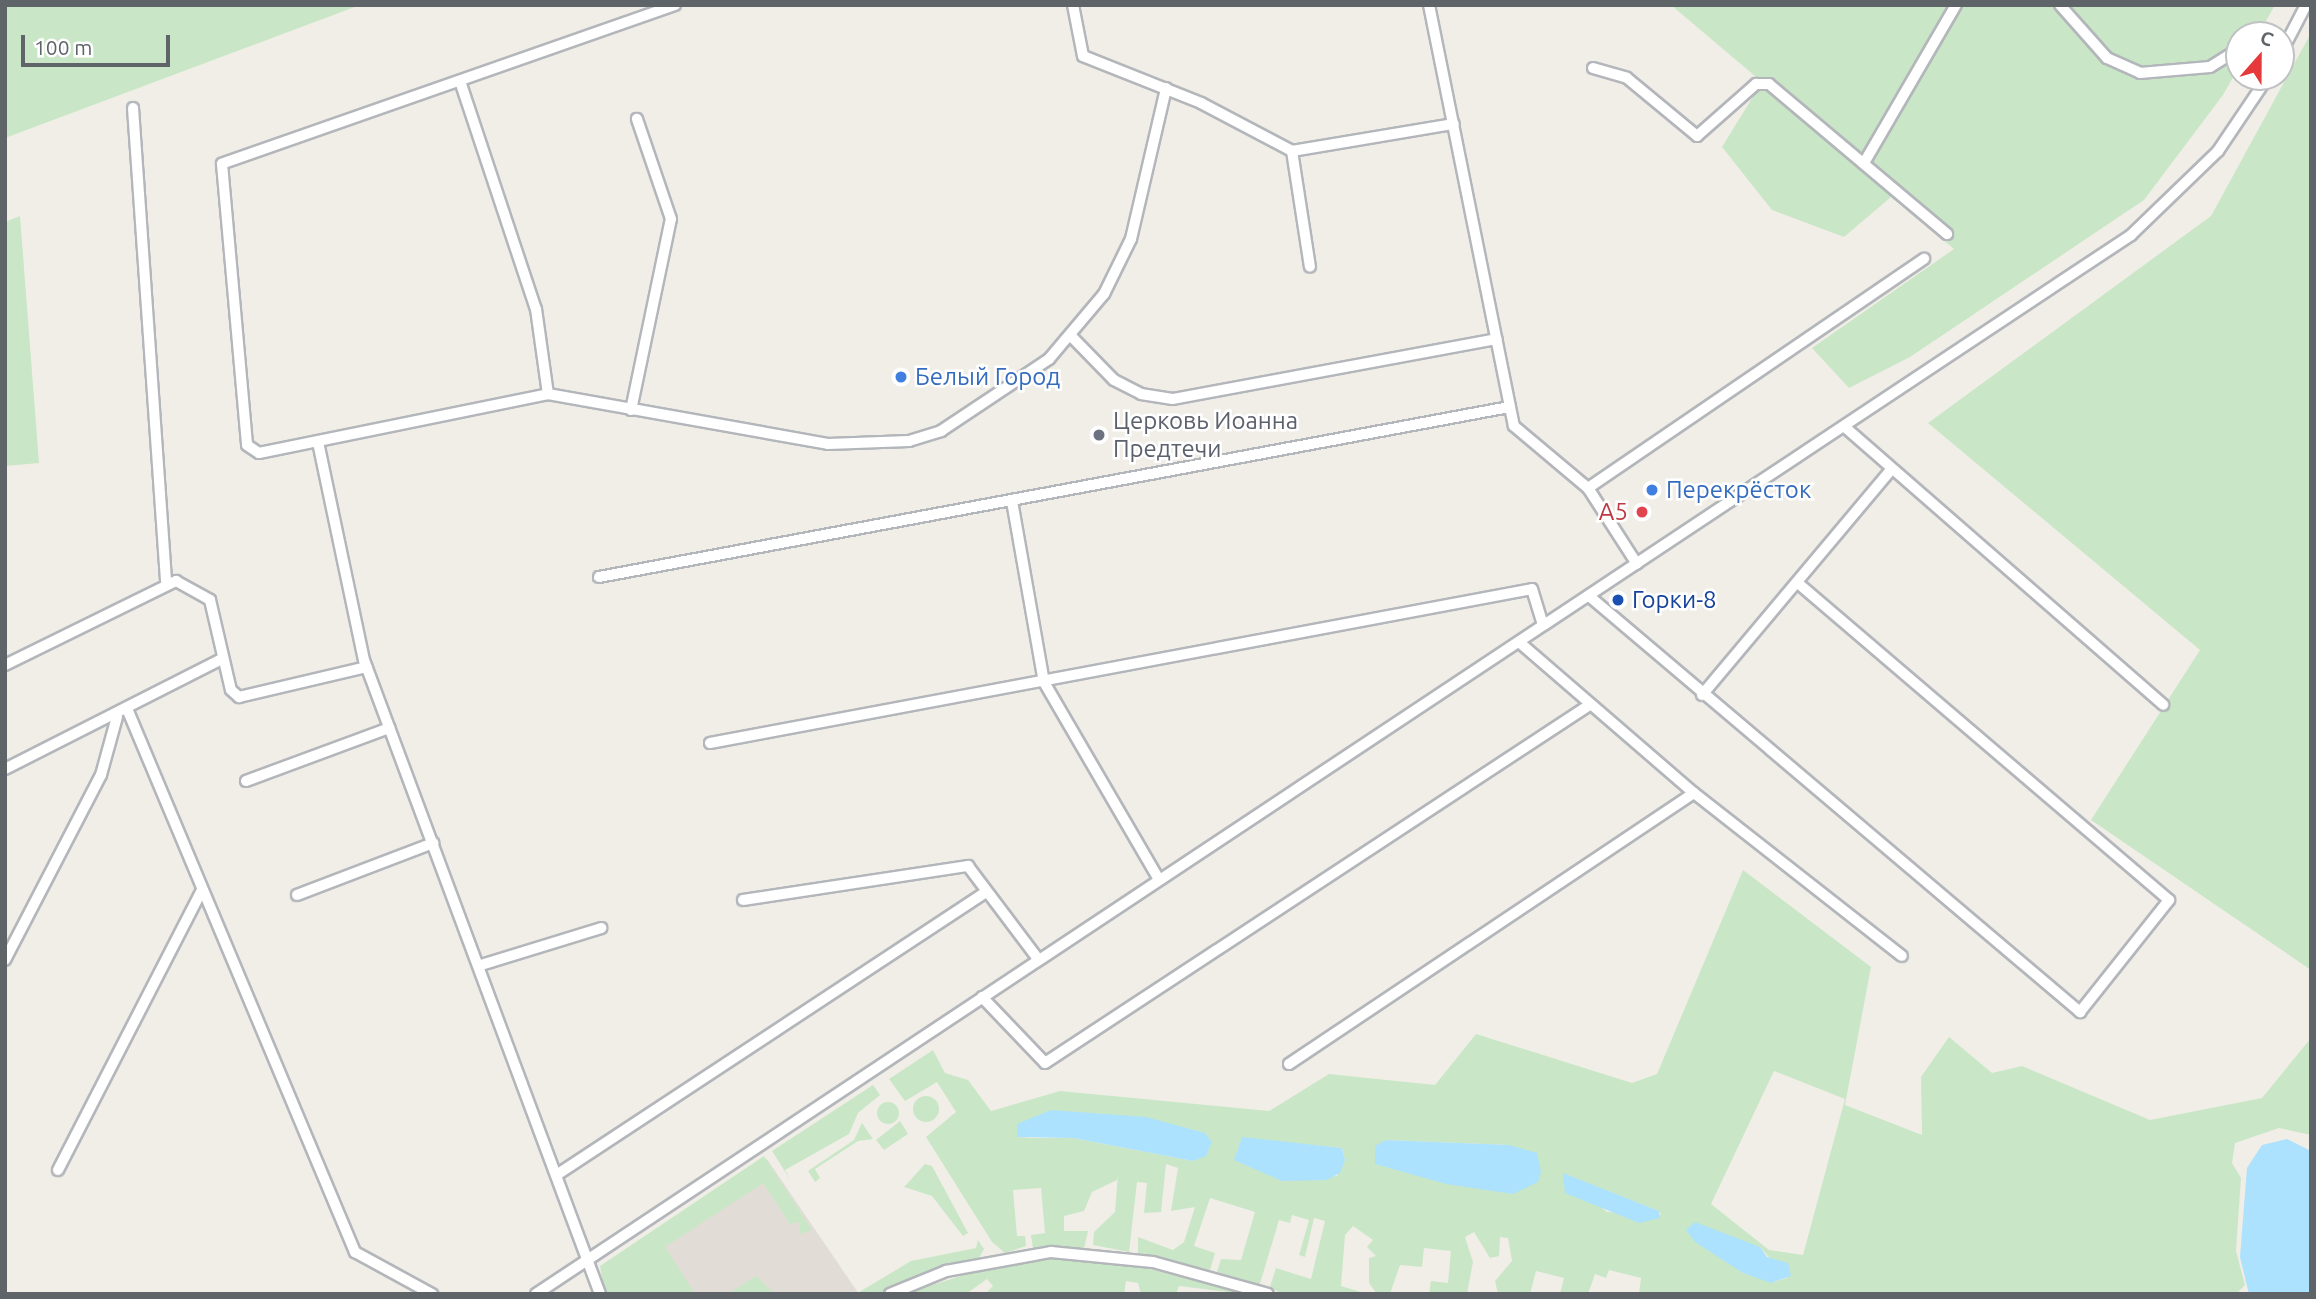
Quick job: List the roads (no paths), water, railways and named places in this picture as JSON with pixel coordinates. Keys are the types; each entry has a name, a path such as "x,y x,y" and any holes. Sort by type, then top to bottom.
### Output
{"street":[{"path":"675,5 222,164 247,445 260,453 548,394 786,440 909,441 995,400 1072,337 1104,294 1131,239 1166,88"},
{"path":"1073,5 1083,56 1166,88 1292,151 1454,124"},
{"path":"1429,5 1508,407 1514,426 1588,488 1637,564"},
{"path":"1864,163 1956,5"},
{"path":"2060,5 2107,58 2140,73 2210,67 2225,58"},
{"path":"2295,25 2306,5"},
{"path":"1593,68 1627,78 1697,136 1756,85 1769,84 1947,234"},
{"path":"460,80 536,309 548,394"},
{"path":"536,1294 1158,878 1846,428 2131,235 2218,151 2259,91"},
{"path":"133,108 166,583"},
{"path":"631,410 671,219 638,119"},
{"path":"1292,151 1310,267"},
{"path":"1588,488 1924,259"},
{"path":"1072,337 1114,380 1141,394 1173,398 1496,339"},
{"path":"600,577 1508,407"},
{"path":"1846,428 1889,472 2162,705"},
{"path":"318,442 367,667 481,965 600,1294"},
{"path":"1702,695 1799,584 1889,472"},
{"path":"1012,501 1044,682 1158,878"},
{"path":"5,665 166,583 191,585 210,600 231,690 250,699 367,667"},
{"path":"1589,596 1702,695 2080,1012 2169,900 1799,584"},
{"path":"710,743 1532,589 1543,624"},
{"path":"1519,642 1694,793 1902,956"},
{"path":"5,769 117,717 222,659"},
{"path":"982,997 1045,1063 1591,704"},
{"path":"128,711 201,891 355,1252 432,1294"},
{"path":"5,960 101,775 117,717"},
{"path":"246,780 389,728"},
{"path":"1289,1064 1694,793"},
{"path":"297,895 433,843"},
{"path":"743,900 968,866 1038,958"},
{"path":"58,1170 201,891"},
{"path":"558,1174 986,892"},
{"path":"481,965 601,928"},
{"path":"890,1294 957,1268 1051,1252 1132,1258 1268,1294"}],"water":[{"path":"1051,1110 1146,1117 1205,1133 1212,1142 1206,1156 1193,1161 1073,1138 1017,1137 1017,1124"},
{"path":"1242,1137 1342,1148 1345,1160 1340,1173 1327,1180 1282,1181 1234,1160"},
{"path":"2287,1139 2311,1151 2311,1294 2249,1294 2240,1257 2247,1168 2262,1145"},
{"path":"1386,1140 1509,1145 1537,1153 1541,1172 1538,1182 1513,1194 1446,1184 1375,1164 1375,1146"},
{"path":"1563,1173 1659,1211 1660,1218 1639,1223 1565,1193"},
{"path":"1695,1222 1760,1247 1767,1257 1788,1263 1791,1276 1771,1283 1743,1273 1695,1242 1686,1230"}],"place":[{"name":"Белый Город","path":"901,377"},
{"name":"Церковь Иоанна Предтечи","path":"1099,435"},
{"name":"Перекрёсток","path":"1652,490"},
{"name":"А5","path":"1642,512"},
{"name":"Горки-8","path":"1618,600"}]}
